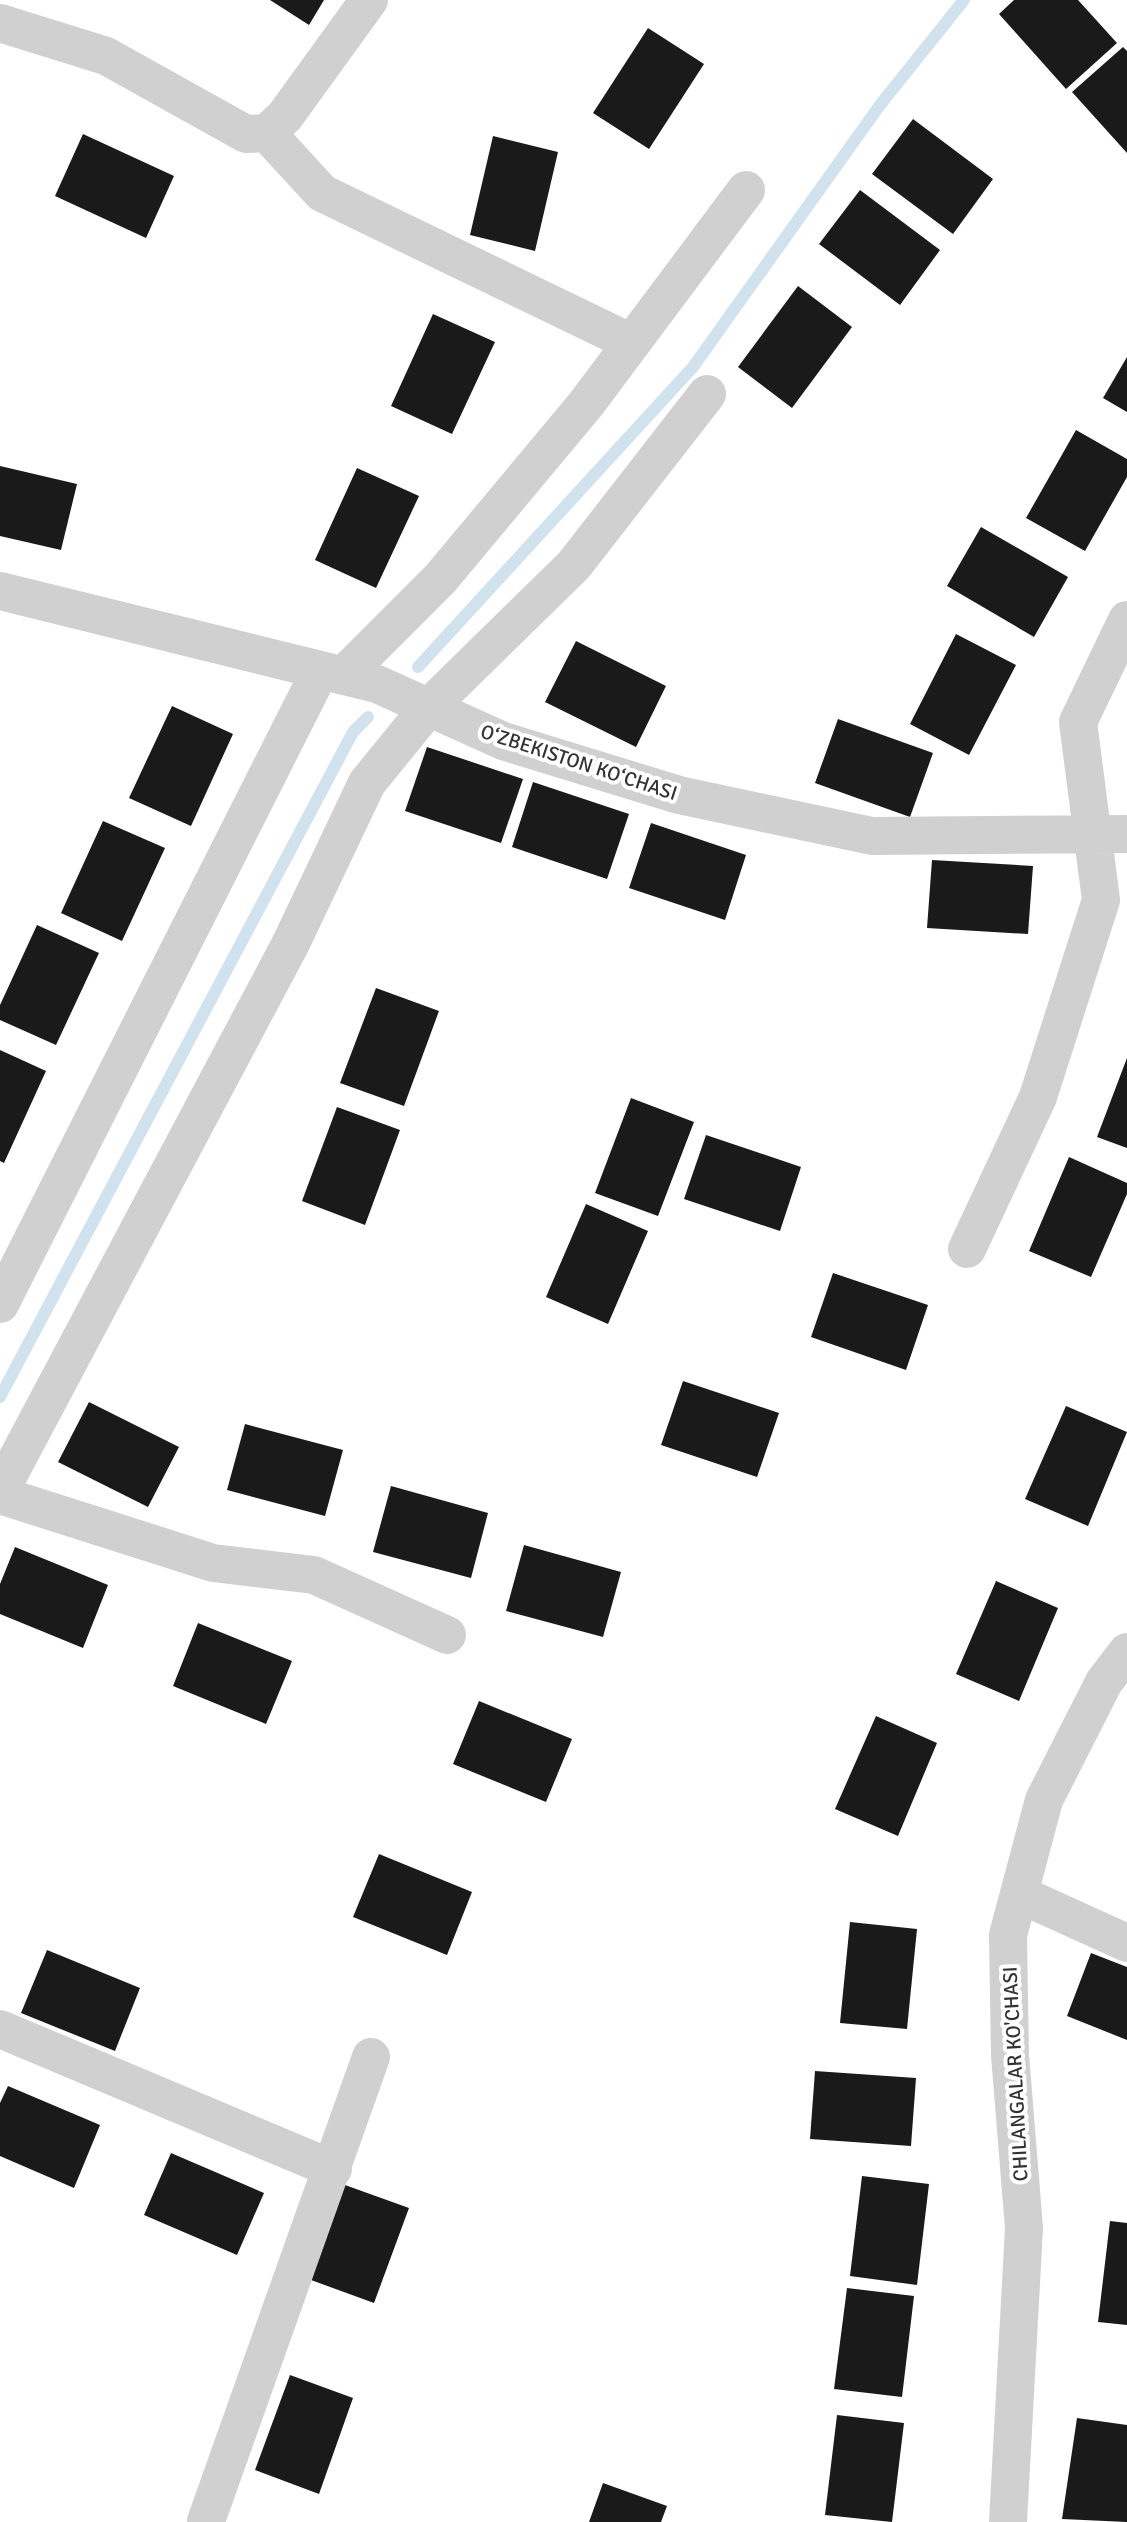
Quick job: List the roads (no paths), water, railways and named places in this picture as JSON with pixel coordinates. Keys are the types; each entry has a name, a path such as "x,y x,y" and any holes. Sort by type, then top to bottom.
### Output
{"street":[{"path":"0,23 106,56 246,134 267,133 285,116 369,0"},
{"path":"267,133 322,193 632,343"},
{"path":"0,1304 332,674 440,579 586,404 746,190"},
{"path":"447,1635 314,1575 213,1563 0,1493 291,943 367,783 428,708 574,565 707,394"},
{"name":"O‘ZBEKISTON KO‘CHASI","path":"0,591 377,684 503,741 679,795 872,836 1110,834"},
{"path":"967,1249 1038,1097 1101,900 1110,834 1078,722 1127,620"},
{"name":"CHILANGALAR KO'CHASI","path":"1008,2522 1024,2228 1010,2055 1008,1935 1044,1800 1104,1682 1127,1652"},
{"path":"1019,1894 1127,1943"},
{"path":"0,2029 333,2169"},
{"path":"206,2521 371,2057"}],"waterway":[{"path":"418,667 693,367 880,105 964,0"},
{"path":"0,1397 353,732 368,717"}]}
